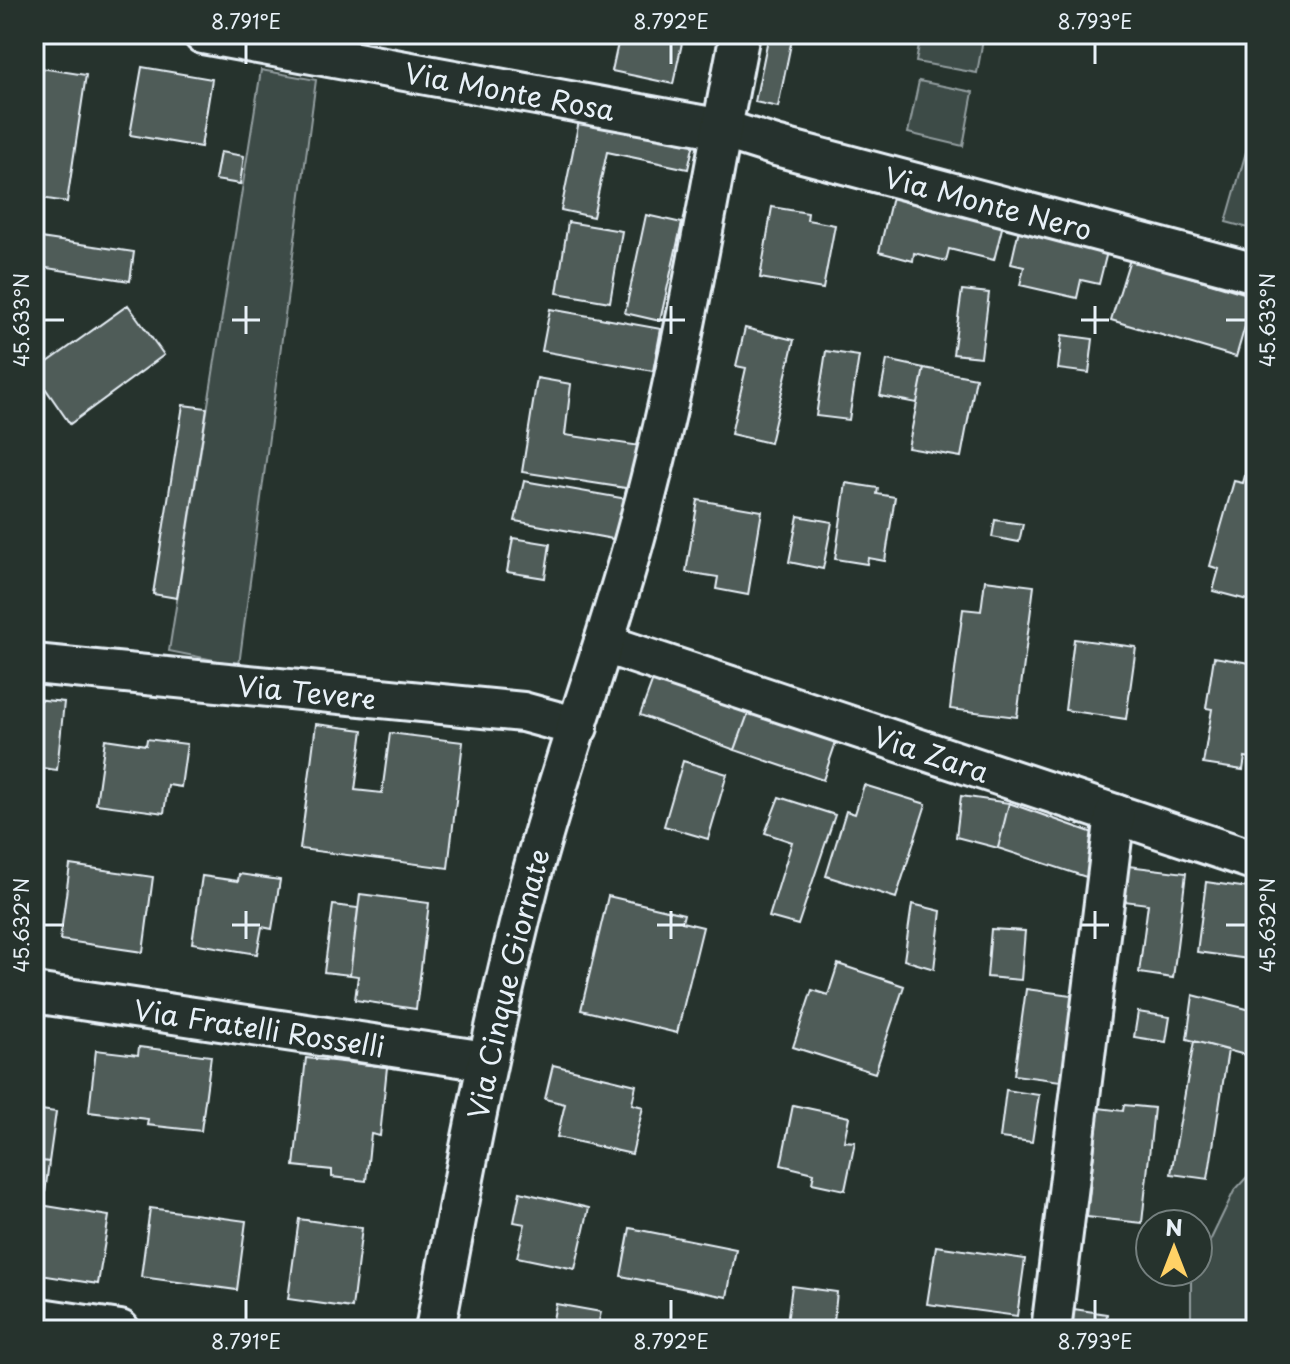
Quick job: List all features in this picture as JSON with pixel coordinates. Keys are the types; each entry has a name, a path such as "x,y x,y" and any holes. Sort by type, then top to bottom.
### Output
{"street":[{"name":"Via Monte Rosa","path":"203,34 722,129"},
{"name":"Via Cinque Giornate","path":"435,1330 486,1061 530,881 605,644 641,517 677,359 740,34"},
{"name":"Via Monte Nero","path":"722,129 1256,273"},
{"name":"Via Zara","path":"605,644 1256,861"},
{"name":"Via Tevere","path":"34,664 523,712 578,727"},
{"path":"1051,1330 1115,814"},
{"name":"Via Fratelli Rosselli","path":"34,993 486,1061"},
{"path":"34,1317 120,1330"}],"shaded area":[{"path":"921,34 984,34 977,73 916,62"},
{"path":"261,70 316,80 239,665 169,651"},
{"path":"919,81 973,92 963,146 908,133"},
{"path":"1256,117 1256,230 1226,222"},
{"path":"1256,1167 1256,1330 1191,1330 1191,1288 1214,1288 1214,1233 1234,1191"}],"building":[{"path":"620,34 684,34 673,84 612,71"},
{"path":"769,34 793,34 778,107 755,102"},
{"path":"34,67 86,75 67,202 34,197"},
{"path":"142,67 212,79 201,147 130,135"},
{"path":"582,106 697,130 688,169 607,152 593,217 561,210"},
{"path":"220,152 244,156 240,184 215,180"},
{"path":"892,197 1003,224 994,260 949,249 946,261 914,253 913,261 879,252"},
{"path":"772,207 808,213 807,220 835,225 823,289 760,278"},
{"path":"646,215 682,223 660,321 625,313"},
{"path":"568,222 622,231 610,302 557,293"},
{"path":"1019,229 1108,248 1099,284 1081,280 1077,298 1020,285 1024,267 1011,264"},
{"path":"34,237 134,252 130,281 34,266"},
{"path":"1130,259 1254,296 1236,357 1111,320"},
{"path":"962,290 989,293 981,357 953,354"},
{"path":"128,305 164,355 70,424 34,372"},
{"path":"550,309 661,329 653,371 542,351"},
{"path":"745,328 794,340 770,443 731,434 746,368 736,366"},
{"path":"1062,335 1093,339 1089,373 1058,369"},
{"path":"826,351 859,356 849,420 816,416"},
{"path":"887,360 924,368 917,403 880,396"},
{"path":"924,368 976,378 961,457 908,448"},
{"path":"537,378 571,384 565,435 641,446 632,489 522,472"},
{"path":"1256,401 1255,602 1213,591 1219,569 1210,566 1234,481 1243,483 1254,443 1245,441"},
{"path":"183,405 207,408 177,598 153,594"},
{"path":"524,481 627,499 613,539 515,521"},
{"path":"846,483 878,488 877,494 895,497 885,561 868,558 867,564 835,559"},
{"path":"698,500 762,511 748,595 716,589 718,577 686,572"},
{"path":"798,516 832,522 823,569 789,562"},
{"path":"995,520 1023,524 1019,542 992,537"},
{"path":"513,538 550,544 545,578 507,572"},
{"path":"985,580 1034,586 1017,717 950,709 963,609 981,611"},
{"path":"1074,639 1136,647 1126,719 1065,710"},
{"path":"1214,657 1256,664 1256,759 1245,757 1243,770 1203,764 1212,709 1206,708"},
{"path":"654,677 749,711 735,750 640,715"},
{"path":"34,699 64,702 57,770 34,767"},
{"path":"749,711 836,742 823,780 735,750"},
{"path":"316,724 363,730 355,790 382,793 390,733 463,742 448,868 300,849"},
{"path":"105,739 146,745 147,739 187,744 181,787 168,785 164,813 96,804"},
{"path":"683,761 727,774 708,839 664,826"},
{"path":"864,785 926,804 896,898 826,876 846,811 855,814"},
{"path":"961,796 1009,803 998,848 956,837"},
{"path":"779,797 835,815 798,925 769,917 792,842 765,833"},
{"path":"1009,803 1099,835 1089,878 998,848"},
{"path":"70,865 153,877 143,952 60,940"},
{"path":"1128,866 1186,873 1173,978 1139,973 1148,904 1124,901"},
{"path":"239,874 280,880 272,929 262,927 257,954 192,943 202,876 238,881"},
{"path":"1206,882 1256,889 1256,960 1197,952"},
{"path":"360,894 429,903 416,1009 355,1000 358,976 350,975"},
{"path":"608,896 684,914 682,922 703,927 677,1033 581,1010"},
{"path":"912,904 941,911 934,969 904,960"},
{"path":"333,905 358,908 350,975 324,972"},
{"path":"991,929 1025,931 1021,980 987,977"},
{"path":"838,964 904,986 875,1073 793,1047 812,990 828,995"},
{"path":"1026,989 1079,996 1068,1082 1014,1075"},
{"path":"1193,995 1251,1010 1245,1055 1187,1039"},
{"path":"1138,1012 1170,1017 1166,1042 1134,1037"},
{"path":"1194,1041 1228,1050 1208,1179 1171,1174"},
{"path":"139,1047 211,1056 201,1131 147,1125 148,1119 89,1112 96,1050 138,1055"},
{"path":"306,1058 387,1067 380,1136 371,1134 366,1181 332,1177 332,1170 294,1166"},
{"path":"553,1065 636,1085 632,1104 643,1107 632,1154 557,1137 565,1104 545,1099"},
{"path":"1006,1090 1039,1095 1032,1142 1000,1138"},
{"path":"793,1105 849,1117 844,1141 855,1142 845,1190 812,1183 814,1173 781,1165"},
{"path":"1124,1105 1154,1108 1144,1208 1134,1208 1134,1222 1087,1217 1099,1108 1123,1111"},
{"path":"34,1109 56,1112 49,1162 34,1160"},
{"path":"34,1160 49,1162 45,1193 34,1191"},
{"path":"520,1192 589,1208 575,1269 517,1257 525,1224 514,1222"},
{"path":"34,1204 109,1216 98,1284 34,1274"},
{"path":"150,1208 246,1221 237,1290 141,1277"},
{"path":"299,1219 362,1228 352,1308 288,1299"},
{"path":"630,1228 736,1249 727,1297 621,1276"},
{"path":"936,1246 1025,1259 1017,1316 927,1304"},
{"path":"792,1286 837,1292 834,1321 860,1325 860,1330 786,1330"},
{"path":"556,1304 601,1312 597,1330 551,1330"},
{"path":"1074,1309 1107,1314 1106,1322 1125,1325 1124,1330 1071,1330"}]}
